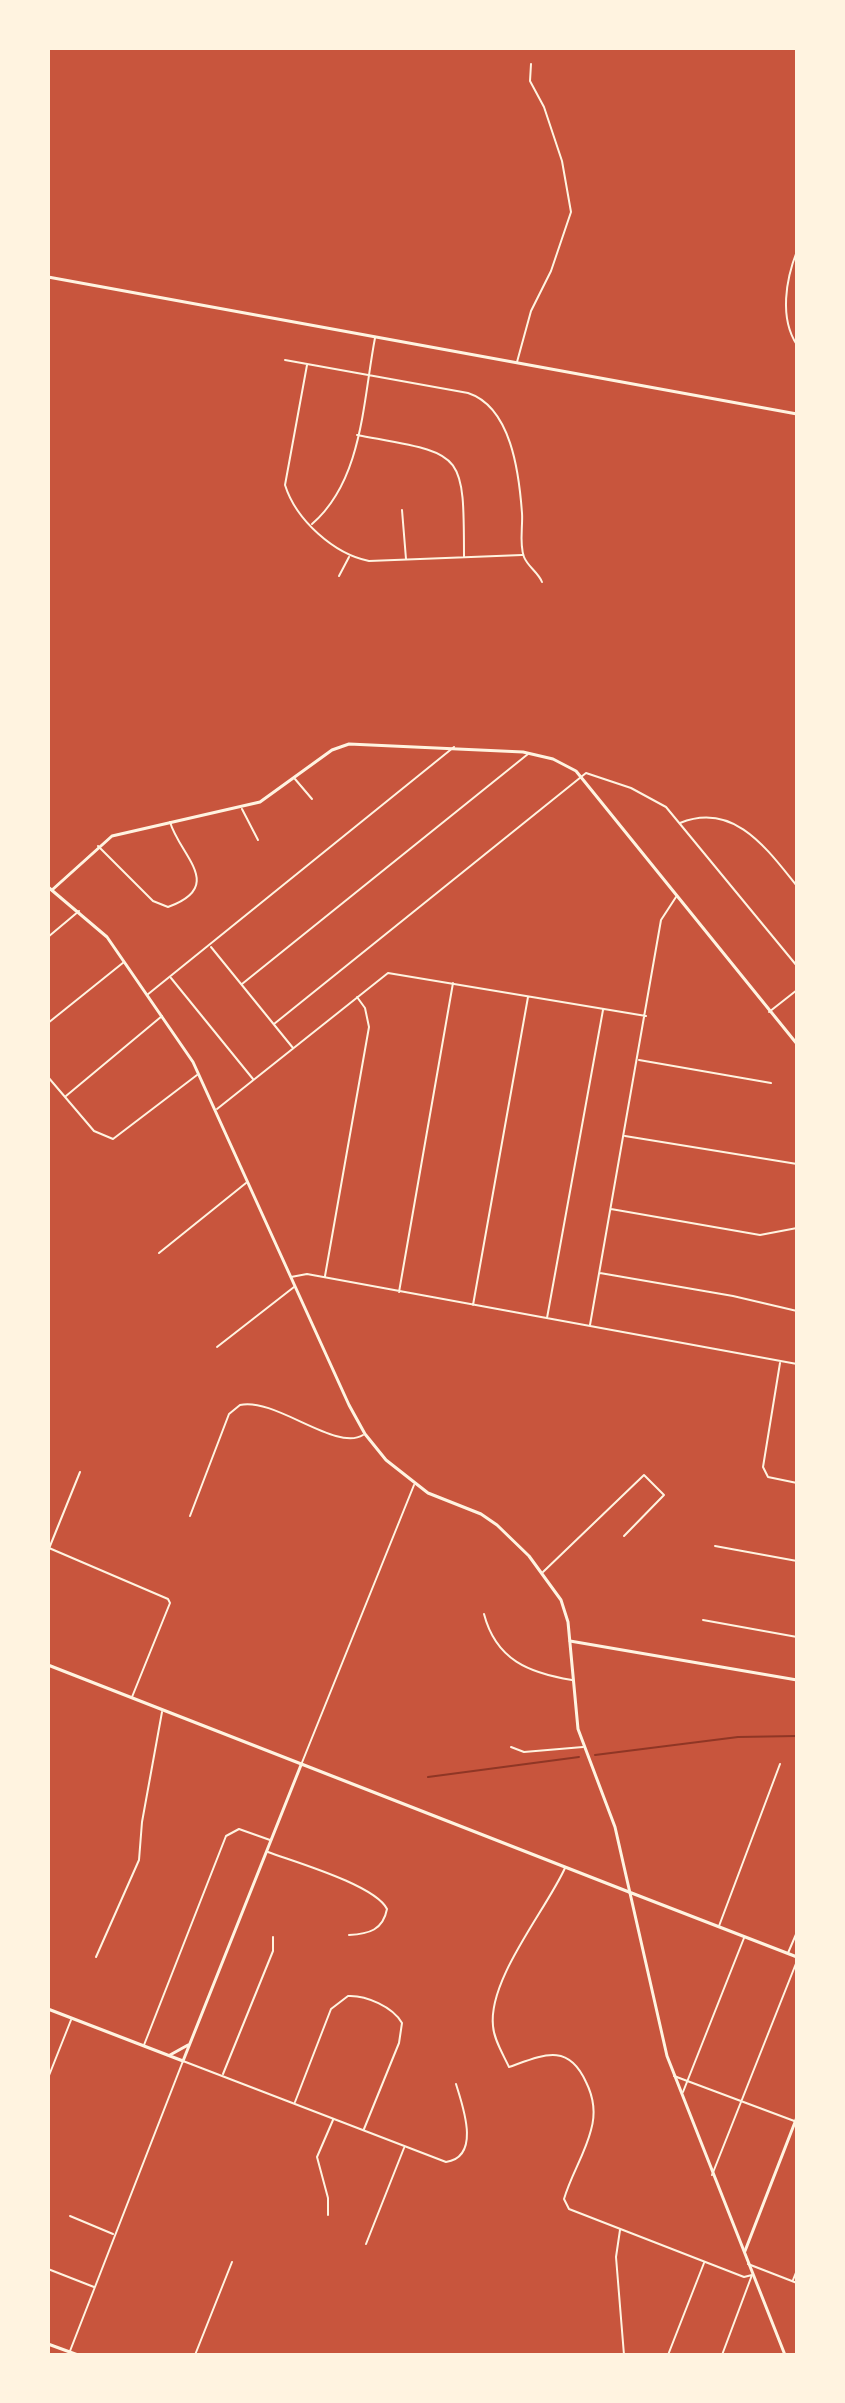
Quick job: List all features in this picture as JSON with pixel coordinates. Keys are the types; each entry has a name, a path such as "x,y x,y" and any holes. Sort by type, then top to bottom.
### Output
{"main road":[{"path":"48,277 797,414"},
{"path":"785,2355 673,2075 612,1818 583,1747 564,1607 543,1572 488,1519 414,1484 386,1460 365,1434 246,1183 199,1074 101,929 50,889 98,846 118,833 242,808 268,799 332,750 349,744 529,753 565,765 580,776 797,1044"},
{"path":"570,1641 797,1680"},
{"path":"48,1665 797,1959"},
{"path":"48,2009 183,2061 301,1765"},
{"path":"168,2055 190,2043"},
{"path":"744,2255 796,2120"},
{"path":"48,2344 78,2355"}],"street":[{"path":"516,363 531,311 551,271 571,212 562,161 544,107 528,74 531,64"},
{"path":"797,251 791,267 786,310 797,345"},
{"path":"312,524 339,496 350,469 375,337"},
{"path":"285,360 468,393 494,408 508,440 519,486 523,555 542,582"},
{"path":"307,364 285,485 328,543 350,556 369,561 523,555"},
{"path":"356,435 430,449 449,460 457,469 464,493 464,558"},
{"path":"402,510 406,560"},
{"path":"339,576 350,556"},
{"path":"147,996 454,747"},
{"path":"242,984 529,753"},
{"path":"274,1024 580,776 589,774 660,802 797,966"},
{"path":"295,779 312,799"},
{"path":"242,808 258,840"},
{"path":"680,823 712,816 736,824 759,841 797,886"},
{"path":"98,846 153,901 168,907 188,896 198,878 197,869 177,841 170,822"},
{"path":"590,1325 661,920 676,897"},
{"path":"48,937 79,911"},
{"path":"210,945 294,1048"},
{"path":"48,1023 125,961"},
{"path":"216,1109 383,975 393,972 646,1016"},
{"path":"170,977 254,1080"},
{"path":"399,1292 453,982"},
{"path":"769,1012 797,990"},
{"path":"325,1278 369,1027 365,1008 357,996"},
{"path":"473,1305 529,996"},
{"path":"547,1318 603,1009"},
{"path":"65,1096 162,1016"},
{"path":"638,1060 771,1083"},
{"path":"48,1077 94,1131 113,1139 199,1074"},
{"path":"623,1136 797,1164"},
{"path":"159,1253 246,1183"},
{"path":"611,1209 760,1235 797,1228"},
{"path":"599,1272 797,1311"},
{"path":"290,1278 302,1274 797,1364"},
{"path":"217,1347 294,1287"},
{"path":"780,1362 763,1467 768,1477 797,1483"},
{"path":"190,1516 229,1414 240,1405 260,1405 347,1439 365,1434"},
{"path":"80,1472 49,1550 168,1599 170,1603 131,1698"},
{"path":"543,1572 644,1475 664,1495 624,1536"},
{"path":"301,1765 414,1484"},
{"path":"715,1546 797,1561"},
{"path":"484,1614 496,1643 515,1663 538,1673 572,1680"},
{"path":"703,1620 797,1637"},
{"path":"96,1957 139,1860 142,1822 162,1710"},
{"path":"511,1747 524,1752 583,1747"},
{"path":"719,1927 780,1764"},
{"path":"143,2046 226,1836 239,1829 271,1841"},
{"path":"267,1851 383,1902 387,1909 381,1926 362,1935 349,1935"},
{"path":"565,1868 551,1899 524,1933 493,2013 494,2033 509,2067 548,2055 568,2058 581,2070 591,2093 592,2128 567,2191 566,2205 744,2277 752,2275"},
{"path":"788,1954 797,1932"},
{"path":"223,2076 273,1951 273,1937"},
{"path":"681,2097 744,1937"},
{"path":"712,2175 797,1959"},
{"path":"295,2103 331,2009 348,1996 363,1997 392,2011 402,2023 399,2043 363,2130"},
{"path":"48,2078 71,2019"},
{"path":"69,2352 183,2061 450,2162 459,2155 468,2134 456,2084"},
{"path":"673,2075 796,2120"},
{"path":"328,2215 328,2198 317,2157 333,2118"},
{"path":"366,2244 404,2147"},
{"path":"70,2216 115,2234"},
{"path":"620,2229 616,2257 624,2355"},
{"path":"195,2355 232,2262"},
{"path":"668,2355 705,2262"},
{"path":"747,2263 795,2282 797,2270"},
{"path":"48,2269 94,2287"},
{"path":"722,2355 752,2275"}],"waterway":[{"path":"595,1755 738,1737 797,1736"},
{"path":"428,1777 579,1757"}]}
